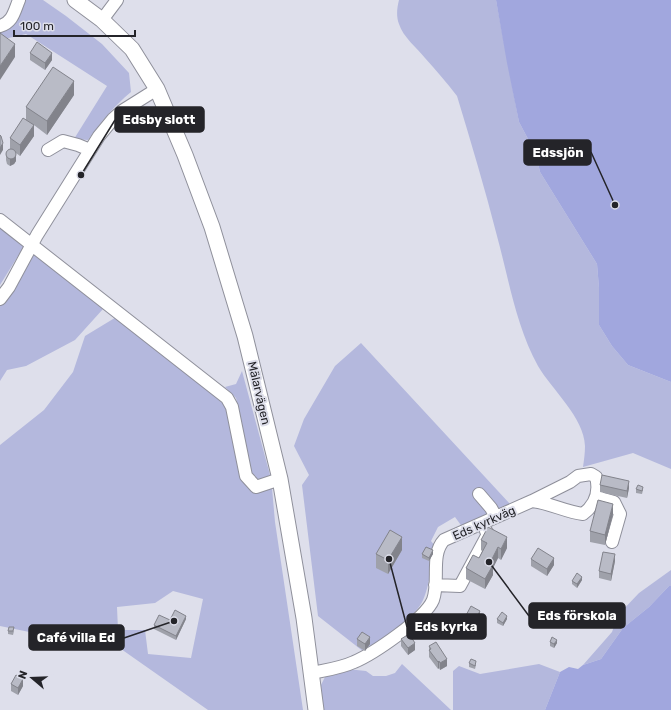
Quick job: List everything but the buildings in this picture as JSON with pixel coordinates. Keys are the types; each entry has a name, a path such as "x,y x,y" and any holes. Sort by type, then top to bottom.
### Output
{"main road":[{"name":"Mälarvägen","path":"75,0 102,20 132,49 156,89 185,155 214,234 246,336 280,479 303,610 316,710"}],"street":[{"path":"0,26 7,23 13,15 18,0"},
{"path":"102,20 117,0"},
{"path":"0,299 9,287 32,245 90,150 113,119 129,106 156,89"},
{"path":"48,150 64,141 90,150"},
{"path":"0,220 227,398 232,407 246,476 256,487 280,479"},
{"name":"Eds kyrkväg","path":"312,673 352,663 364,657 418,619 428,608 433,599 437,557 440,544 444,540 532,501 570,482 578,476 591,474 596,477 598,485 596,497"},
{"path":"479,494 491,508 496,517"},
{"path":"532,501 583,514 591,509 596,497 614,502 620,514 612,542"},
{"path":"435,585 460,586 488,534 483,524"}],"shaded area":[{"path":"24,0 43,0 102,44 129,73 131,92 108,114 88,140 74,139 107,86 26,34 0,40 0,30"},
{"path":"399,0 496,0 519,122 536,154 540,172 597,264 599,288 599,325 612,346 628,365 671,382 671,469 633,453 583,467 585,446 579,425 573,414 538,366 524,335 488,201 457,96 410,42 401,29 397,18"},
{"path":"496,0 671,0 671,382 628,365 612,346 599,325 599,288 597,264 540,172 536,154 519,122"},
{"path":"0,227 26,243 0,285"},
{"path":"35,250 104,306 75,340 26,366 7,370 0,381 0,305"},
{"path":"118,316 227,404 244,478 254,493 272,488 275,522 303,710 208,710 94,630 49,636 0,626 0,445 44,410 73,372 85,336","holes":["173,591 203,599 191,658 148,654 145,630 118,630 117,607 155,603"]},
{"path":"361,343 511,505 463,528 455,517 438,527 431,541 435,546 428,584 421,604 403,623 364,652 318,616 302,485 309,475 294,446 304,419 335,366"},
{"path":"242,371 270,475 259,480 252,474 236,398 225,387 236,384"},
{"path":"671,570 671,586 669,586 649,607 623,628 601,659 583,665 612,632 618,615 639,593"},
{"path":"669,586 671,586 671,710 545,710 560,672 569,667 578,669 583,665 601,659 623,628 649,607"},
{"path":"402,664 451,710 323,710 321,685 325,677 347,669 366,671 373,676 386,676 395,673"},
{"path":"539,664 560,672 545,710 453,710 453,671 459,666 480,674"}],"place":[{"name":"Edsby slott","path":"81,175"},
{"name":"Edssjön","path":"615,205"},
{"name":"Eds kyrka","path":"389,559"},
{"name":"Eds förskola","path":"489,562"},
{"name":"Café villa Ed","path":"174,621"}]}
